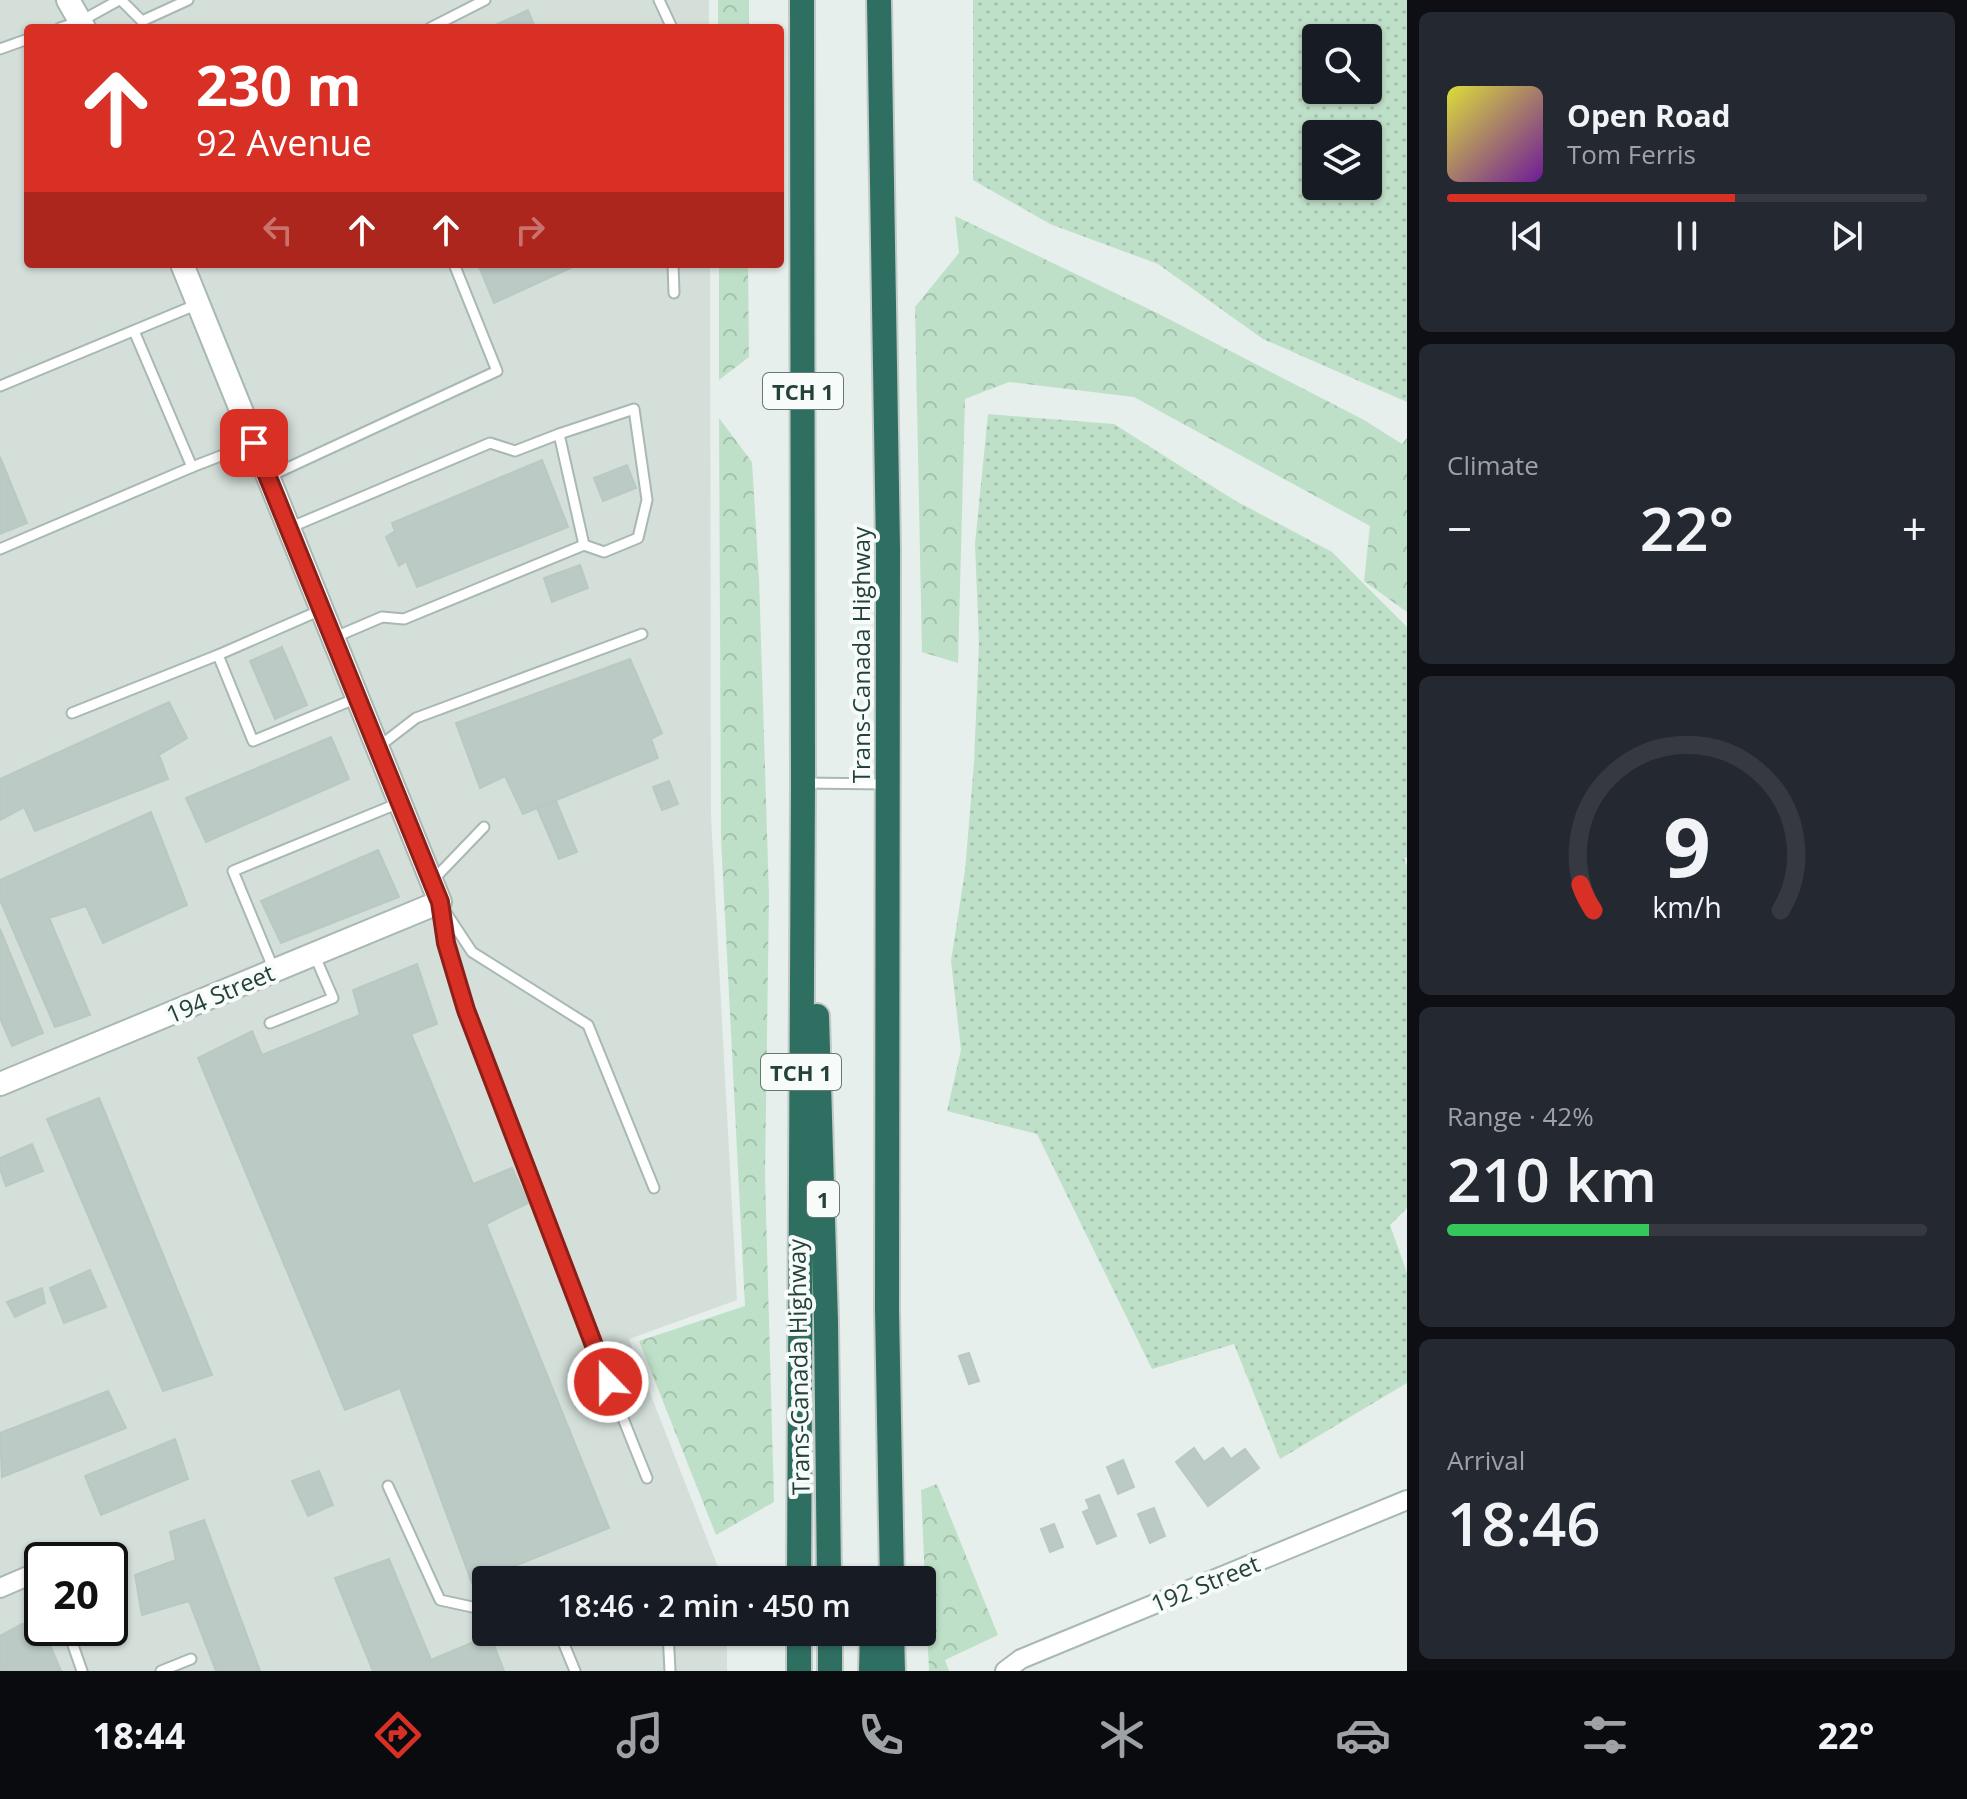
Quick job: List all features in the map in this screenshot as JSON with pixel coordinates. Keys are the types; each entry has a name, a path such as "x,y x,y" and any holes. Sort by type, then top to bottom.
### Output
{"highway":[{"name":"Trans-Canada Highway","path":"799,1566 803,818 802,0"},
{"name":"Trans-Canada Highway","path":"879,0 888,549 887,1310 892,1566"},
{"name":"Trans-Canada Highway","path":"803,818 817,1010 829,1566"},
{"name":"Trans-Canada Highway","path":"876,1566 887,1310"},
{"path":"799,1646 799,1671"},
{"path":"830,1646 830,1671"},
{"path":"871,1671 872,1646"},
{"path":"892,1646 893,1671"}],"street":[{"path":"68,0 74,24"},
{"path":"184,268 436,892"},
{"name":"194 Street","path":"0,1084 314,954 436,892"},
{"name":"192 Street","path":"1005,1671 1021,1659 1407,1500"},
{"path":"0,1588 24,1578"}],"lane":[{"path":"78,24 120,0 142,21 188,0"},
{"path":"438,24 485,0"},
{"path":"659,0 670,24"},
{"path":"0,49 24,40"},
{"path":"268,477 497,371 456,268"},
{"path":"673,268 674,293"},
{"path":"0,386 198,304"},
{"path":"134,331 192,467"},
{"path":"289,528 490,443 515,451 634,409 647,500 638,538 604,552 584,545 404,619 382,617 333,638"},
{"path":"559,434 584,545"},
{"path":"0,549 254,443"},
{"path":"72,713 322,610"},
{"path":"377,748 416,718 642,634"},
{"path":"218,655 253,741 357,698"},
{"path":"803,783 889,784"},
{"path":"274,970 233,871 399,803"},
{"path":"484,827 436,892 446,943 466,1010 598,1358 647,1478"},
{"path":"436,892 472,952 588,1025 654,1188"},
{"path":"270,1023 333,998 314,954"},
{"path":"388,1486 440,1600 472,1607"},
{"path":"73,1646 82,1671"},
{"path":"565,1646 575,1671"},
{"path":"669,1646 670,1671"},
{"path":"161,1671 191,1659"}],"shaded area":[{"path":"0,0 709,0 709,24 24,24 24,268 710,268 711,816 737,1300 629,1339 718,1566 472,1566 472,1646 727,1646 727,1671 0,1671"}],"green space":[{"path":"718,0 749,0 749,24 718,24"},
{"path":"973,0 1407,0 1407,402 1263,339 1158,264 1050,224 973,180"},
{"path":"955,216 1159,314 1364,420 1402,444 1407,438 1407,612 1364,581 1370,526 1134,397 1009,382 965,399 958,663 922,652 915,307 959,253"},
{"path":"719,268 748,268 749,357 719,380"},
{"path":"988,414 1114,424 1234,500 1332,552 1407,627 1407,857 1404,858 1407,866 1407,1208 1390,1225 1407,1273 1407,1383 1280,1459 1234,1344 1152,1369 1037,1134 947,1111 961,1050 951,961 965,871 974,763 979,643 975,544"},
{"path":"719,418 752,462 759,578 769,896 765,1176 774,1502 716,1535 639,1341 745,1306 721,838"},
{"path":"937,1484 998,1635 945,1660 949,1671 929,1671 928,1646 936,1646 936,1566 924,1566 921,1490"}],"building":[{"path":"528,10 533,24 498,24"},
{"path":"480,268 570,268 494,303"},
{"path":"0,457 27,523 0,534"},
{"path":"542,460 568,527 417,587 406,561 399,566 386,537 395,531 392,523"},
{"path":"627,465 636,488 603,501 594,478"},
{"path":"580,565 588,588 552,602 544,578"},
{"path":"282,647 307,705 275,719 250,661"},
{"path":"630,659 662,733 651,739 658,758 523,814 505,776 480,788 456,723"},
{"path":"169,702 187,738 159,755 168,779 35,831 24,807 0,820 0,779"},
{"path":"331,737 349,779 206,842 186,798"},
{"path":"669,781 678,804 662,810 653,787"},
{"path":"556,801 577,852 559,859 537,808"},
{"path":"151,812 187,905 103,943 86,906 49,918 90,1015 55,1027 0,900 0,880"},
{"path":"378,850 399,897 281,943 261,901"},
{"path":"0,929 43,1033 12,1046 0,1018"},
{"path":"417,964 437,1024 411,1034 473,1184 512,1168 528,1203 486,1224 609,1528 514,1566 472,1566 472,1583 400,1388 345,1410 198,1058 252,1031 262,1055 360,1015 353,990"},
{"path":"99,1098 212,1375 163,1391 47,1119"},
{"path":"32,1144 43,1171 6,1186 0,1158"},
{"path":"90,1270 106,1307 64,1323 50,1288"},
{"path":"42,1288 45,1303 15,1317 7,1302"},
{"path":"969,1353 979,1381 969,1384 959,1356"},
{"path":"108,1391 126,1428 2,1477 0,1433"},
{"path":"175,1439 188,1479 101,1515 85,1476"},
{"path":"1194,1448 1204,1462 1223,1448 1231,1459 1245,1449 1259,1468 1208,1506 1176,1462"},
{"path":"1123,1460 1134,1487 1118,1494 1107,1467"},
{"path":"319,1471 333,1505 308,1516 292,1481"},
{"path":"1099,1495 1116,1536 1097,1544 1083,1512 1090,1509 1086,1500"},
{"path":"1154,1508 1165,1536 1150,1543 1138,1514"},
{"path":"204,1520 260,1671 216,1671 189,1601 142,1615 135,1575 176,1560 170,1532"},
{"path":"1054,1524 1063,1547 1050,1552 1041,1529"},
{"path":"389,1559 431,1660 472,1643 472,1646 494,1646 504,1671 373,1671 335,1578"},
{"path":"24,1624 24,1646 50,1646 61,1671 0,1671 0,1636"}],"route":[{"path":"254,443 440,902 446,943 466,1010 608,1382"}]}
